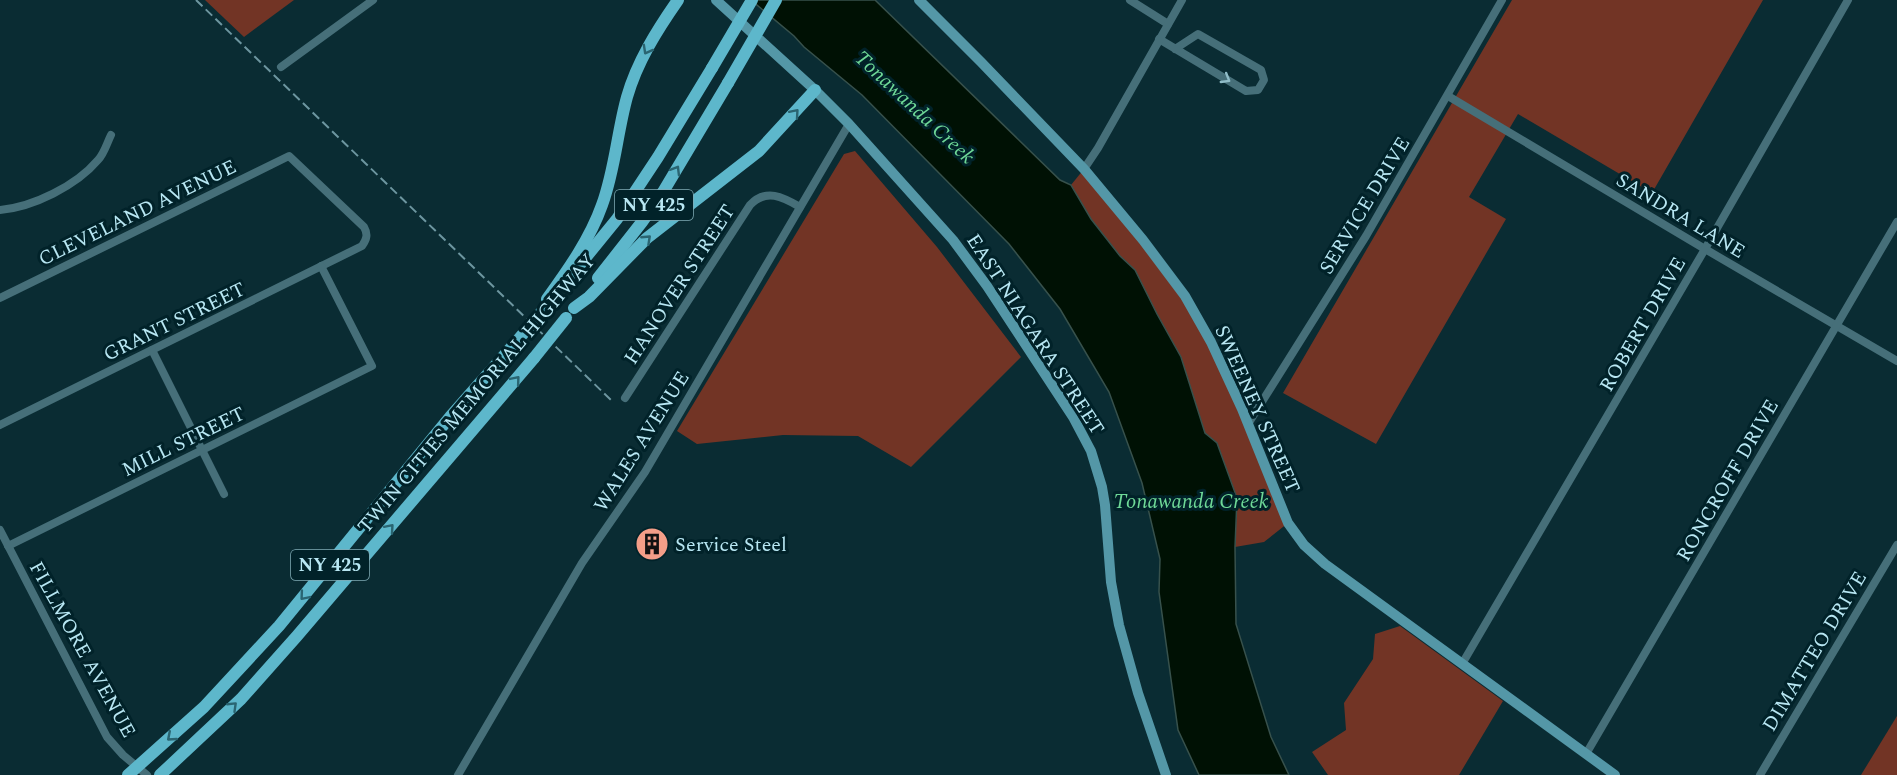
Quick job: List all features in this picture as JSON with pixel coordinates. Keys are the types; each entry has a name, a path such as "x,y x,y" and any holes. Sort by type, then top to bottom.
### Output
{"main road":[{"path":"548,301 577,255 599,213 608,186 633,79 654,36 678,0"},
{"name":"TWIN CITIES MEMORIAL HIGHWAY","path":"133,771 204,707 279,626 450,417 528,328 617,219 658,157 752,0"},
{"name":"TWIN CITIES MEMORIAL HIGHWAY","path":"160,775 241,699 297,636 574,308 649,212 776,0"},
{"path":"574,308 589,297 647,238 759,151 815,90"}],"street":[{"path":"281,67 373,0"},
{"name":"EAST NIAGARA STREET","path":"716,0 815,90 906,186 971,263 1073,417 1091,451 1102,487 1111,582 1119,625 1138,693 1166,775"},
{"name":"SWEENEY STREET","path":"919,0 997,77 1083,169 1143,240 1185,296 1211,342 1248,424 1288,523 1304,545 1325,564 1615,775"},
{"path":"1130,0 1168,24"},
{"path":"1083,169 1098,148 1182,0"},
{"name":"SERVICE DRIVE","path":"1248,424 1366,236 1502,0"},
{"name":"ROBERT DRIVE","path":"1462,664 1848,0"},
{"path":"1159,39 1175,49 1246,91 1258,90 1264,80 1261,69 1198,34 1175,49"},
{"name":"SANDRA LANE","path":"1448,96 1897,361"},
{"name":"WALES AVENUE","path":"458,775 582,563 645,472 849,124"},
{"path":"0,210 24,207 81,176 100,159 111,135"},
{"name":"CLEVELAND AVENUE","path":"0,298 289,156 364,227 367,237 362,246"},
{"name":"HANOVER STREET","path":"625,398 750,205 763,195 770,195 780,197 800,207"},
{"name":"RONCROFF DRIVE","path":"1586,754 1897,222"},
{"name":"GRANT STREET","path":"0,425 362,246"},
{"name":"MILL STREET","path":"8,546 372,366 321,266"},
{"path":"152,350 224,494"},
{"name":"FILLMORE AVENUE","path":"0,530 107,737 133,771 147,775"},
{"name":"DIMATTEO DRIVE","path":"1760,775 1897,544"}],"shaded area":[{"path":"205,0 294,0 244,37"},
{"path":"1512,0 1763,0 1652,193 1518,114 1469,197 1506,219 1376,444 1283,393"},
{"path":"855,151 937,247 1021,357 911,467 858,436 783,435 697,444 677,431 844,154"},
{"path":"1084,169 1185,296 1242,409 1288,523 1264,542 1235,547 1237,498 1217,443 1205,433 1181,357 1135,270 1120,256 1091,219 1071,185"},
{"path":"1400,626 1503,701 1459,775 1328,775 1312,752 1346,730 1344,703 1373,659 1375,634"},
{"path":"1897,716 1897,775 1861,775"}],"water":[{"name":"Tonawanda Creek","path":"751,0 875,0 1060,180 1071,185 1091,219 1120,256 1135,270 1181,357 1205,433 1217,443 1237,498 1236,624 1271,737 1289,775 1199,775 1178,730 1159,592 1160,559 1142,483 1109,392 1060,309 1009,244 862,95"}],"railway":[{"path":"196,0 611,400"}],"place":[{"name":"Service Steel","path":"652,544"}]}
